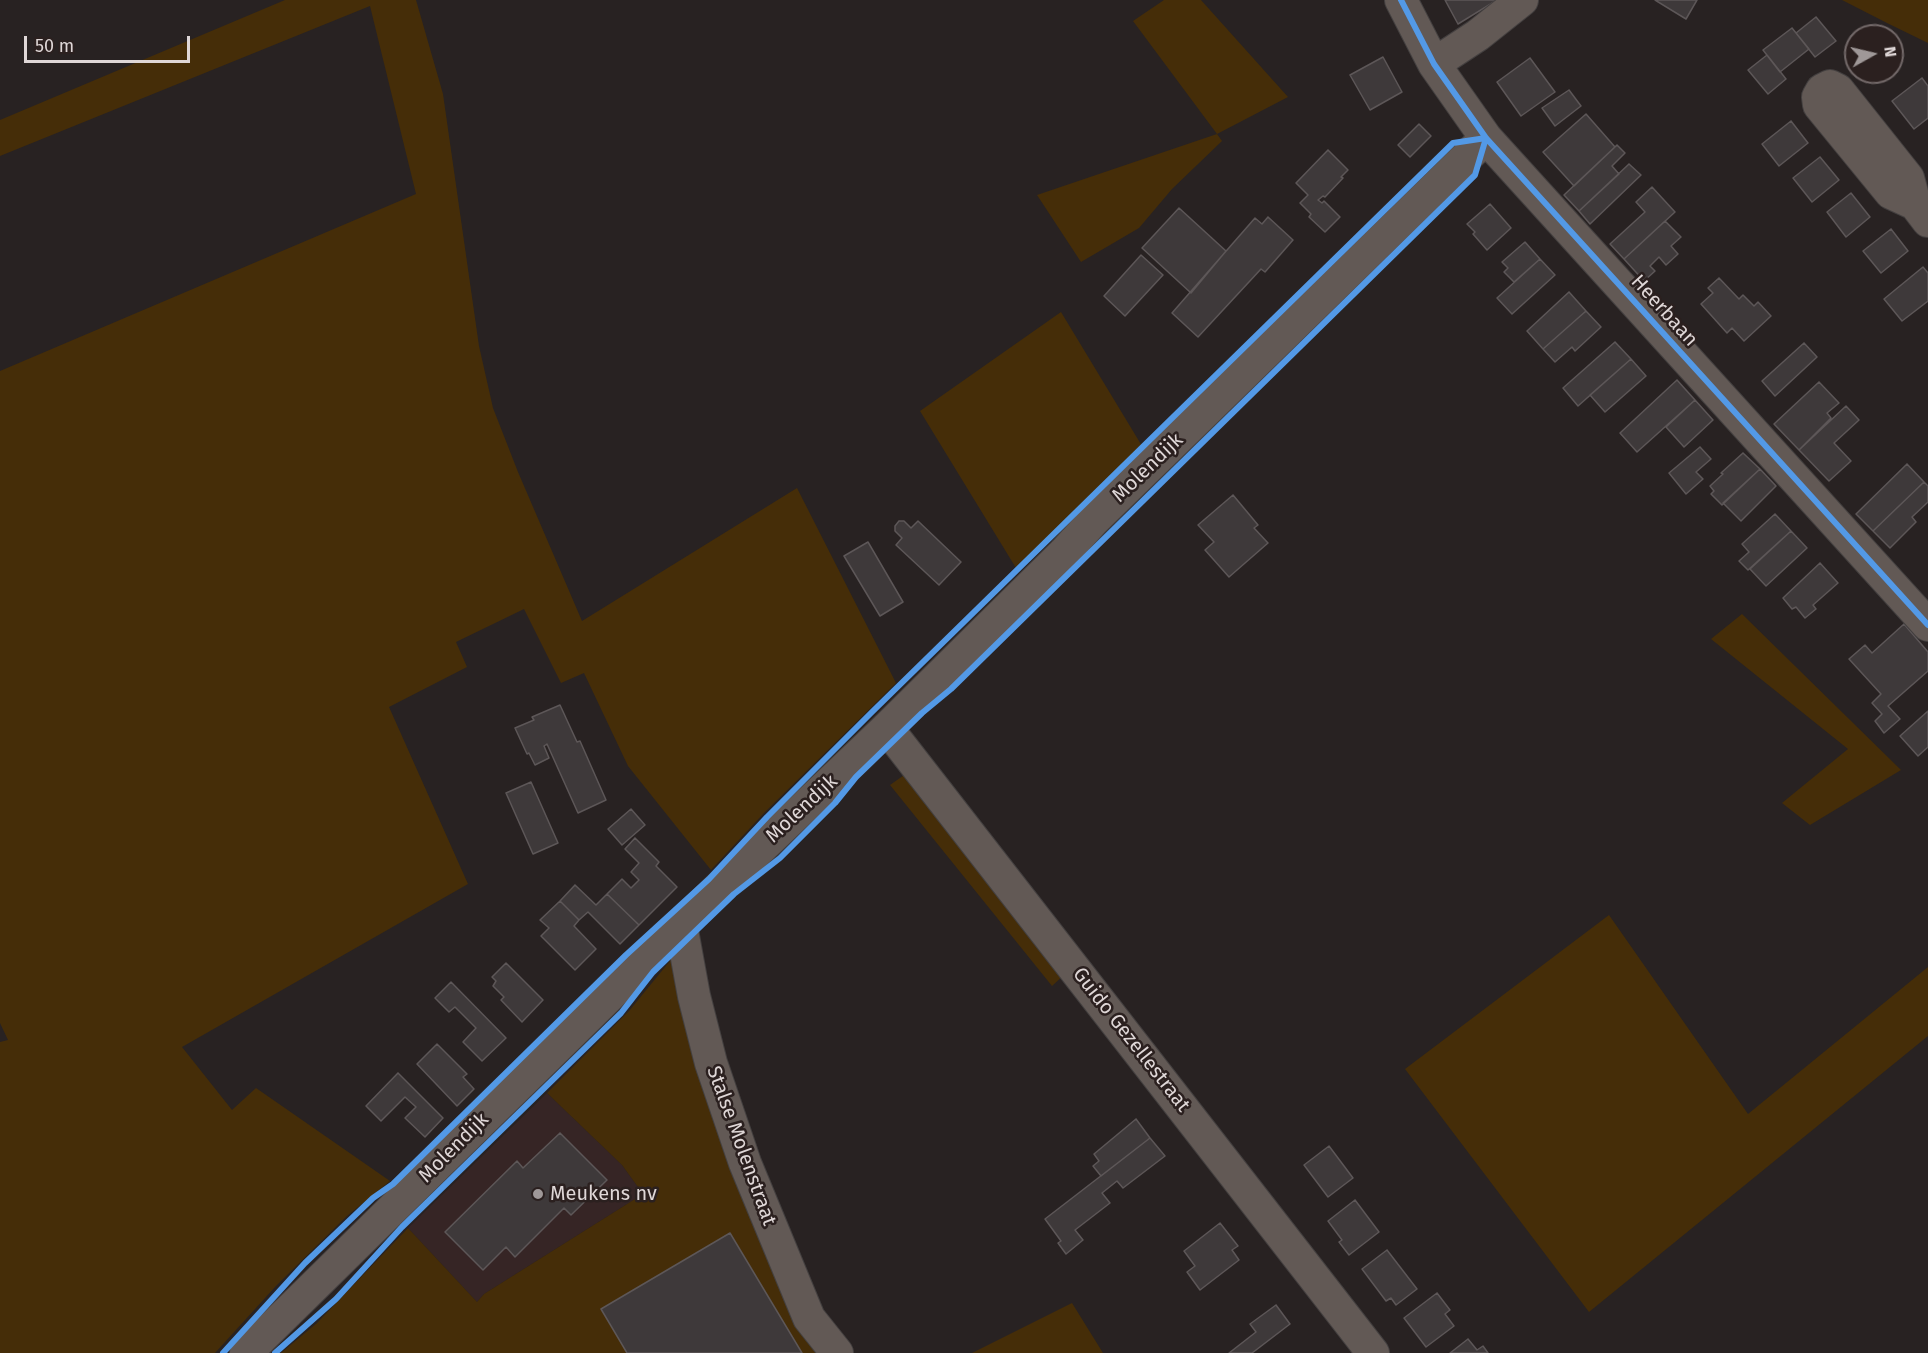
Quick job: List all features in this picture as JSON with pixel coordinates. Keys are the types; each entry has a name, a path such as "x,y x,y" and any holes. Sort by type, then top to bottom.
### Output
{"street":[{"name":"Heerbaan","path":"1401,0 1434,64 1486,138 1928,625"},
{"path":"1434,64 1478,35 1522,0"},
{"name":"Molendijk","path":"246,1353 681,925 888,728 1064,553 1094,520 1486,138"},
{"name":"Guido Gezellestraat","path":"888,728 1372,1353"},
{"name":"Stalse Molenstraat","path":"681,925 694,996 711,1063 746,1163 809,1318 837,1353"}],"shaded area":[{"path":"285,0 416,0 443,94 479,346 493,408 582,621 797,488 896,683 764,813 711,870 628,766 584,673 561,683 524,609 456,642 467,667 389,707 468,884 182,1047 232,1110 256,1088 390,1181 347,1216 276,1286 215,1353 0,1353 0,1042 8,1040 0,1023 0,371 416,194 370,6 0,156 0,120"},
{"path":"1164,0 1201,0 1288,97 1217,134 1133,21"},
{"path":"1842,0 1928,0 1928,43 1904,31 1904,24 1887,23"},
{"path":"1217,134 1222,141 1172,189 1139,228 1081,262 1037,195"},
{"path":"1061,312 1142,446 1016,568 920,411"},
{"path":"1742,614 1901,770 1810,825 1782,803 1848,749 1711,639"},
{"path":"907,773 1065,974 1052,986 890,785"},
{"path":"1609,915 1748,1114 1928,967 1928,1036 1589,1312 1405,1069"},
{"path":"674,956 827,1353 281,1353 317,1323 408,1228 477,1302 484,1294 643,1194 622,1165 547,1093 629,1011"},
{"path":"547,1093 622,1165 643,1194 484,1294 477,1302 408,1228"},
{"path":"1072,1303 1103,1353 972,1353"}],"building":[{"path":"1445,0 1497,0 1458,24"},
{"path":"1655,0 1697,0 1686,19"},
{"path":"1816,17 1836,41 1815,57 1796,33"},
{"path":"1792,28 1809,49 1780,72 1763,50"},
{"path":"1767,55 1786,79 1768,94 1748,70"},
{"path":"1383,57 1402,92 1370,110 1350,75"},
{"path":"1530,58 1555,92 1521,116 1497,82"},
{"path":"1922,78 1928,86 1928,118 1914,129 1892,101"},
{"path":"1569,90 1581,106 1555,126 1542,108"},
{"path":"1586,114 1615,147 1574,186 1543,152"},
{"path":"1791,121 1808,143 1779,166 1762,144"},
{"path":"1419,124 1431,136 1410,157 1398,145"},
{"path":"1617,145 1625,153 1612,166 1619,174 1579,211 1564,195"},
{"path":"1328,150 1348,170 1325,197 1318,200 1322,203 1324,201 1340,217 1325,232 1309,217 1311,214 1300,203 1308,195 1296,183"},
{"path":"1820,157 1839,180 1812,202 1793,178"},
{"path":"1629,164 1641,175 1590,224 1579,211"},
{"path":"1652,187 1675,212 1624,259 1610,244 1645,212 1636,202"},
{"path":"1851,193 1870,217 1846,237 1827,212"},
{"path":"1490,204 1511,228 1487,250 1467,224"},
{"path":"1179,208 1226,251 1191,293 1142,248"},
{"path":"1268,217 1293,240 1265,272 1261,269 1198,337 1172,313 1255,218 1262,224"},
{"path":"1665,221 1681,237 1671,246 1678,254 1666,265 1659,257 1650,266 1655,271 1644,281 1624,259"},
{"path":"1891,229 1908,251 1881,273 1863,251"},
{"path":"1525,242 1540,259 1514,282 1504,272 1508,268 1502,262"},
{"path":"1141,255 1163,275 1125,316 1104,296"},
{"path":"1540,259 1555,275 1512,314 1497,298"},
{"path":"1923,267 1928,273 1928,301 1902,321 1884,299"},
{"path":"1719,278 1739,299 1743,295 1754,306 1758,302 1771,316 1744,341 1732,328 1727,333 1701,304 1713,293 1708,288"},
{"path":"1569,292 1586,311 1543,349 1527,331"},
{"path":"1586,311 1601,327 1575,351 1572,347 1555,362 1543,349"},
{"path":"1615,342 1631,359 1578,406 1563,388"},
{"path":"1804,343 1817,357 1775,396 1762,381"},
{"path":"1631,359 1646,376 1605,412 1590,395"},
{"path":"1677,380 1695,400 1637,452 1620,433"},
{"path":"1819,382 1839,403 1827,413 1831,418 1799,450 1774,424"},
{"path":"1695,400 1713,420 1684,447 1666,427"},
{"path":"1846,406 1859,420 1834,443 1851,461 1829,481 1799,450"},
{"path":"1700,447 1711,459 1696,472 1703,479 1686,494 1669,473"},
{"path":"1743,453 1760,469 1722,505 1711,494 1714,491 1710,486"},
{"path":"1907,464 1924,482 1873,531 1856,514"},
{"path":"1760,469 1776,486 1741,521 1723,503"},
{"path":"1924,482 1928,486 1928,502 1912,517 1916,522 1890,548 1873,531"},
{"path":"1233,495 1258,525 1254,528 1268,543 1229,577 1205,550 1214,542 1198,525"},
{"path":"1775,514 1791,531 1748,570 1739,561 1749,552 1742,544"},
{"path":"899,521 904,521 911,528 918,521 961,562 939,585 896,545 902,538 895,531 895,526"},
{"path":"1791,531 1807,548 1766,586 1750,569"},
{"path":"868,542 903,602 880,616 844,556"},
{"path":"1820,563 1838,583 1813,605 1816,609 1805,618 1796,607 1792,609 1783,598"},
{"path":"1904,624 1928,652 1928,671 1888,706 1900,719 1884,733 1875,721 1882,714 1872,703 1881,694 1849,659 1865,645 1872,653"},
{"path":"560,705 577,742 580,741 606,800 578,813 547,744 544,746 549,758 535,765 529,753 527,754 515,728 534,720 532,717"},
{"path":"1928,711 1928,747 1918,756 1900,736"},
{"path":"531,782 558,843 533,854 506,793"},
{"path":"631,809 645,825 622,845 608,829"},
{"path":"635,838 659,862 656,866 677,887 639,925 607,894 622,879 631,888 639,880 631,872 639,863 625,849"},
{"path":"575,885 596,905 607,894 639,925 620,944 588,912 579,920 560,901"},
{"path":"560,901 579,920 574,926 596,949 575,970 541,936 549,928 540,920"},
{"path":"506,963 543,1000 522,1022 501,1000 504,997 493,986 496,981 492,977"},
{"path":"451,982 506,1038 482,1061 463,1042 476,1028 455,1007 449,1012 435,998"},
{"path":"437,1044 467,1074 463,1077 474,1089 457,1106 417,1064"},
{"path":"398,1073 443,1118 425,1137 405,1118 416,1107 405,1097 381,1121 366,1106"},
{"path":"1136,1119 1150,1138 1101,1176 1093,1166 1099,1161 1094,1154"},
{"name":"Meukens nv","path":"560,1133 607,1180 571,1215 564,1208 515,1257 506,1247 483,1270 445,1232 517,1161 523,1168"},
{"path":"1150,1138 1165,1156 1123,1188 1117,1181 1102,1193 1110,1203 1075,1230 1083,1240 1066,1254 1058,1243 1061,1241 1045,1219"},
{"path":"1329,1146 1353,1178 1328,1197 1304,1165"},
{"path":"1355,1200 1379,1232 1349,1255 1339,1242 1342,1240 1328,1221"},
{"path":"1220,1223 1238,1246 1232,1250 1239,1260 1200,1290 1187,1272 1195,1266 1184,1251"},
{"path":"730,1233 802,1353 627,1353 601,1309"},
{"path":"1387,1250 1417,1289 1396,1305 1391,1298 1386,1301 1362,1269"},
{"path":"1437,1293 1450,1310 1445,1314 1454,1326 1426,1347 1404,1318"},
{"path":"1276,1305 1290,1324 1252,1353 1229,1353 1256,1332 1250,1324"},
{"path":"1468,1339 1477,1350 1483,1346 1488,1353 1450,1353"}],"cycle path":[{"path":"1401,0 1434,64 1486,138 1928,625"},
{"path":"223,1353 305,1263 373,1198 393,1184 626,955 709,879 872,712 1453,143 1486,138"},
{"path":"275,1353 336,1299 402,1227 621,1013 653,972 734,894 780,858 835,803 856,777 922,713 951,689 1475,175 1486,138"}],"place":[{"name":"Meukens nv","path":"538,1194"}]}
